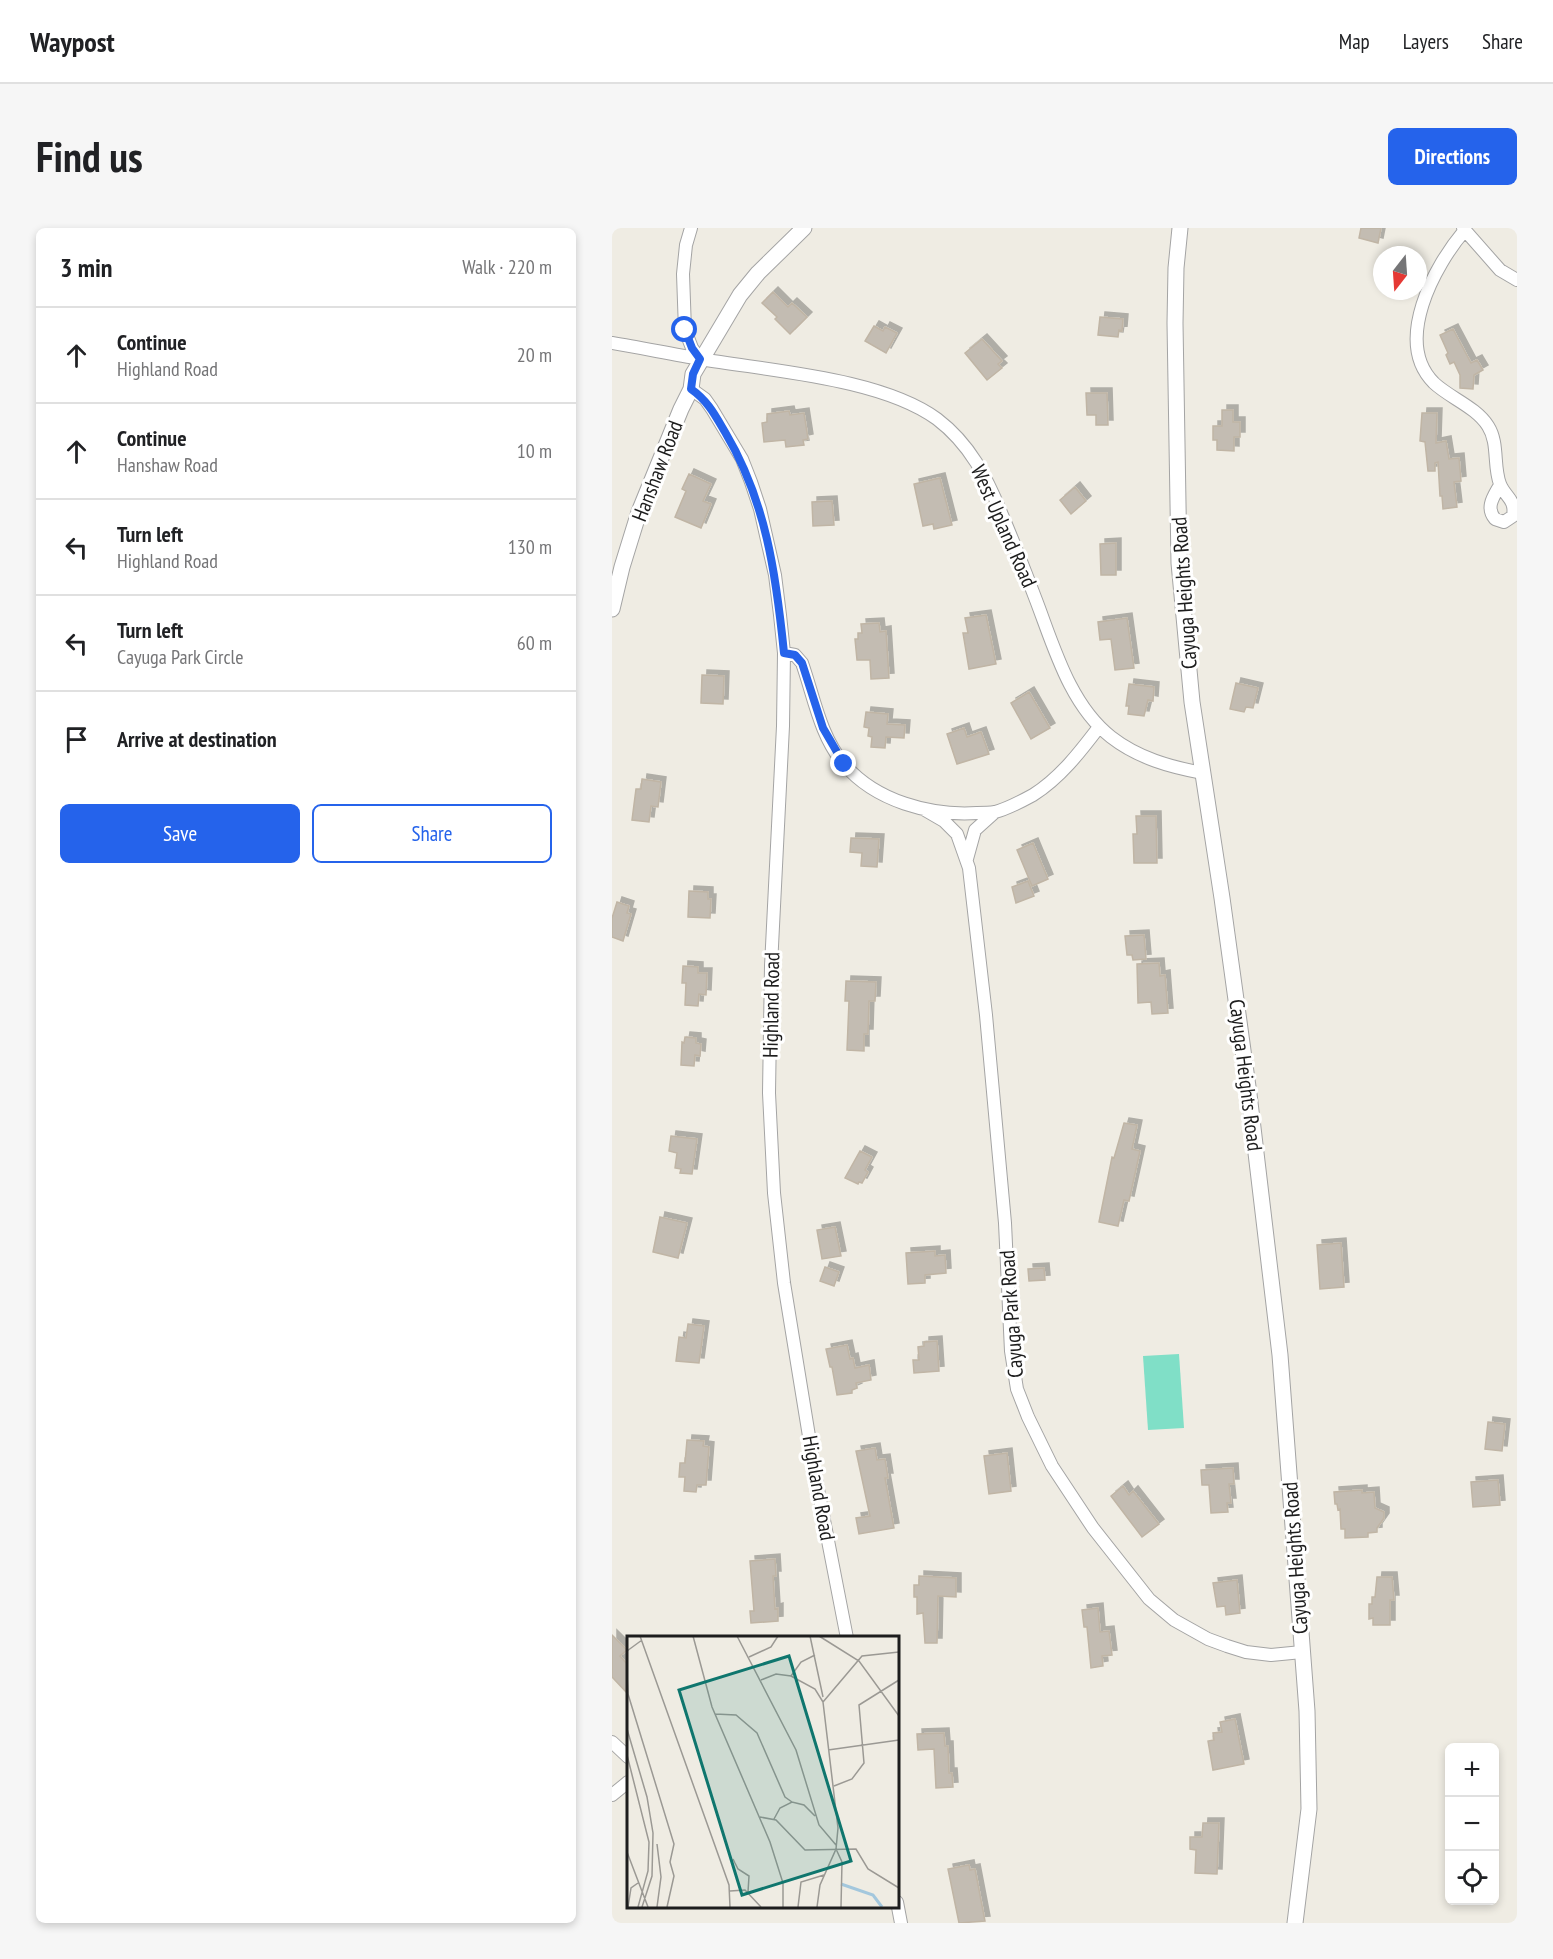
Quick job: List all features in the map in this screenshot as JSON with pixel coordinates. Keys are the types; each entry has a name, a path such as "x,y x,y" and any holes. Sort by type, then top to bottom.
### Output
{"street":[{"path":"691,228 686,245 683,274 685,330 692,348 700,359"},
{"name":"Hanshaw Road","path":"612,609 639,512 691,389 693,374 700,359 740,296 758,273 804,228"},
{"name":"Cayuga Heights Road","path":"1180,228 1176,268 1175,323 1179,563 1192,702 1246,1071 1277,1332 1307,1711 1309,1798 1295,1923"},
{"path":"1500,485 1491,432 1486,423 1436,384 1421,365 1418,356 1419,328 1424,297 1439,265 1464,229 1500,270 1517,280"},
{"name":"West Upland Road","path":"612,343 873,390 921,409 949,429 973,455 990,485 1073,690 1089,715 1099,727 1135,753 1174,768 1203,773"},
{"name":"Highland Road","path":"691,389 705,399 742,459 760,509 775,575 784,653 783,726 771,966 769,1098 774,1193 784,1283 814,1468 847,1636"},
{"path":"784,653 795,655 802,663 823,728 844,764 861,780 878,791 925,810 959,814 995,812 1032,796 1056,778 1099,727"},
{"name":"Cayuga Park Road","path":"925,810 944,821 957,834 967,859 986,1015 1005,1223 1013,1370 1017,1389 1028,1417 1052,1466 1093,1528 1149,1599 1174,1620 1227,1646 1246,1652 1271,1655 1302,1652"},
{"name":"Cayuga Park Road","path":"967,859 975,830 995,812"},
{"path":"612,1742 627,1756"},
{"path":"612,1795 627,1783"},
{"path":"898,1907 901,1923"}],"green space":[{"path":"1179,1354 1184,1428 1148,1430 1143,1356"}],"building":[{"path":"1361,228 1381,228 1378,243 1359,238"},
{"path":"773,292 788,307 792,303 807,317 790,334 762,303"},
{"path":"1100,317 1123,319 1122,331 1119,330 1118,337 1098,335"},
{"path":"874,326 883,331 885,327 897,333 886,353 865,341"},
{"path":"1453,329 1471,363 1477,360 1483,370 1474,375 1473,389 1460,388 1460,375 1454,362 1450,364 1446,355 1448,353 1440,335"},
{"path":"982,339 1002,361 998,364 1002,368 987,380 965,353"},
{"path":"1086,393 1107,393 1108,425 1096,425 1096,415 1087,415"},
{"path":"1222,410 1233,410 1233,422 1240,422 1240,437 1234,437 1234,451 1217,450 1217,440 1213,440 1213,426 1222,426"},
{"path":"789,411 790,415 804,413 808,439 803,440 804,445 786,447 785,440 764,442 762,423 767,422 767,414"},
{"path":"1422,413 1437,413 1436,443 1446,441 1449,459 1459,458 1461,481 1454,482 1457,507 1443,509 1438,462 1435,463 1435,471 1428,471 1425,442 1420,441"},
{"path":"689,474 711,484 703,501 711,504 701,528 675,517 686,491 682,489"},
{"path":"940,478 952,525 934,529 933,524 923,526 914,484"},
{"path":"1075,487 1086,501 1071,514 1060,500"},
{"path":"832,501 834,525 813,526 812,502"},
{"path":"1116,543 1116,575 1101,575 1100,544"},
{"path":"986,615 996,664 969,669 963,633 968,633 965,618"},
{"path":"1127,618 1134,668 1115,670 1111,639 1100,640 1098,622"},
{"path":"879,623 880,632 886,631 889,678 871,679 870,660 857,660 855,639 858,639 858,633 862,633 861,624"},
{"path":"702,675 724,676 723,704 701,703"},
{"path":"1236,683 1258,688 1253,708 1246,707 1244,712 1230,709"},
{"path":"1129,684 1154,687 1153,701 1148,700 1144,716 1128,714 1129,706 1126,706"},
{"path":"1029,692 1050,728 1031,739 1011,703"},
{"path":"866,712 888,714 887,724 905,725 904,738 886,737 885,748 871,747 872,737 868,736 869,728 864,727"},
{"path":"964,728 967,737 981,732 989,754 957,764 947,734"},
{"path":"642,779 661,782 658,807 651,806 649,822 632,820 636,789 641,789"},
{"path":"1136,816 1156,816 1157,863 1134,863 1133,834 1137,834"},
{"path":"851,838 879,839 877,867 861,866 862,853 850,852"},
{"path":"1033,843 1048,879 1032,886 1017,850"},
{"path":"1028,881 1034,896 1016,903 1012,887"},
{"path":"689,891 708,892 708,899 711,899 710,918 688,917"},
{"path":"617,902 629,906 627,913 631,914 623,941 612,937 612,918"},
{"path":"1144,935 1146,959 1133,960 1132,955 1127,955 1125,936"},
{"path":"1159,963 1160,976 1165,975 1168,1013 1152,1014 1151,1002 1138,1003 1137,964"},
{"path":"683,966 698,967 698,973 707,973 706,995 699,994 698,1006 685,1005 686,983 682,983"},
{"path":"846,981 876,982 875,1001 869,1001 868,1034 864,1034 864,1051 847,1050 849,1001 845,1001"},
{"path":"685,1037 696,1038 696,1043 701,1044 700,1056 695,1055 694,1066 681,1065 682,1042 684,1043"},
{"path":"1124,1123 1137,1125 1132,1149 1140,1151 1129,1201 1124,1200 1118,1226 1099,1222 1112,1157 1114,1158"},
{"path":"671,1136 697,1139 692,1174 680,1173 681,1169 675,1168 677,1153 669,1151"},
{"path":"860,1151 872,1157 865,1170 868,1172 862,1183 858,1184 845,1178"},
{"path":"660,1217 687,1223 678,1258 653,1252"},
{"path":"835,1227 841,1256 822,1259 817,1230"},
{"path":"1341,1243 1344,1287 1320,1289 1317,1245"},
{"path":"935,1251 935,1256 945,1255 946,1273 925,1275 925,1283 908,1284 906,1253"},
{"path":"825,1267 839,1272 834,1286 820,1281"},
{"path":"1044,1268 1045,1280 1029,1281 1028,1269"},
{"path":"688,1324 704,1326 699,1363 676,1361 679,1337 686,1338"},
{"path":"937,1341 939,1371 914,1373 913,1360 919,1360 918,1347 924,1346 924,1342"},
{"path":"847,1345 855,1368 869,1365 871,1380 856,1383 857,1388 852,1390 852,1393 837,1395 826,1349"},
{"path":"1488,1422 1505,1424 1502,1451 1485,1449"},
{"path":"687,1440 704,1441 703,1446 709,1447 706,1485 697,1485 696,1492 684,1491 685,1477 679,1477 680,1463 685,1463"},
{"path":"875,1448 877,1460 885,1459 888,1478 885,1478 894,1528 859,1534 856,1518 870,1516 856,1451"},
{"path":"1007,1453 1011,1491 989,1494 984,1456"},
{"path":"1233,1468 1234,1484 1229,1484 1231,1503 1227,1503 1228,1512 1211,1513 1209,1485 1202,1485 1201,1470"},
{"path":"1498,1480 1500,1505 1473,1507 1471,1482"},
{"path":"1123,1486 1129,1495 1133,1491 1159,1524 1142,1537 1111,1496"},
{"path":"1362,1490 1362,1493 1374,1492 1375,1508 1384,1512 1384,1518 1377,1532 1368,1533 1368,1537 1345,1538 1345,1529 1341,1529 1340,1509 1338,1510 1335,1504 1334,1492"},
{"path":"775,1559 776,1576 773,1576 778,1621 751,1623 750,1611 754,1611 750,1561"},
{"path":"919,1576 956,1578 956,1597 938,1596 937,1643 925,1643 923,1613 917,1614 914,1585 919,1585"},
{"path":"1377,1577 1392,1577 1394,1600 1390,1600 1390,1625 1373,1625 1373,1618 1369,1619 1369,1604 1372,1604 1372,1597 1375,1597"},
{"path":"1237,1580 1240,1613 1226,1615 1225,1606 1217,1607 1213,1583"},
{"path":"1098,1608 1100,1632 1109,1631 1112,1655 1102,1656 1103,1666 1091,1668 1087,1627 1084,1627 1082,1610"},
{"path":"612,1635 627,1650 620,1656 627,1664 627,1693 612,1677"},
{"path":"1235,1719 1244,1764 1213,1770 1208,1741 1214,1740 1213,1733 1222,1732 1220,1722"},
{"path":"944,1733 945,1746 948,1746 949,1773 952,1773 953,1787 936,1788 934,1749 918,1750 917,1734"},
{"path":"1203,1823 1219,1823 1217,1874 1195,1873 1196,1850 1190,1849 1190,1837 1202,1837"},
{"path":"969,1865 970,1870 975,1869 985,1921 959,1923 948,1869"}],"route":[{"path":"685,330 692,348 700,359 693,374 691,389 705,399 742,459 760,509 775,575 784,653 795,655 802,663 823,728 844,764"}]}
